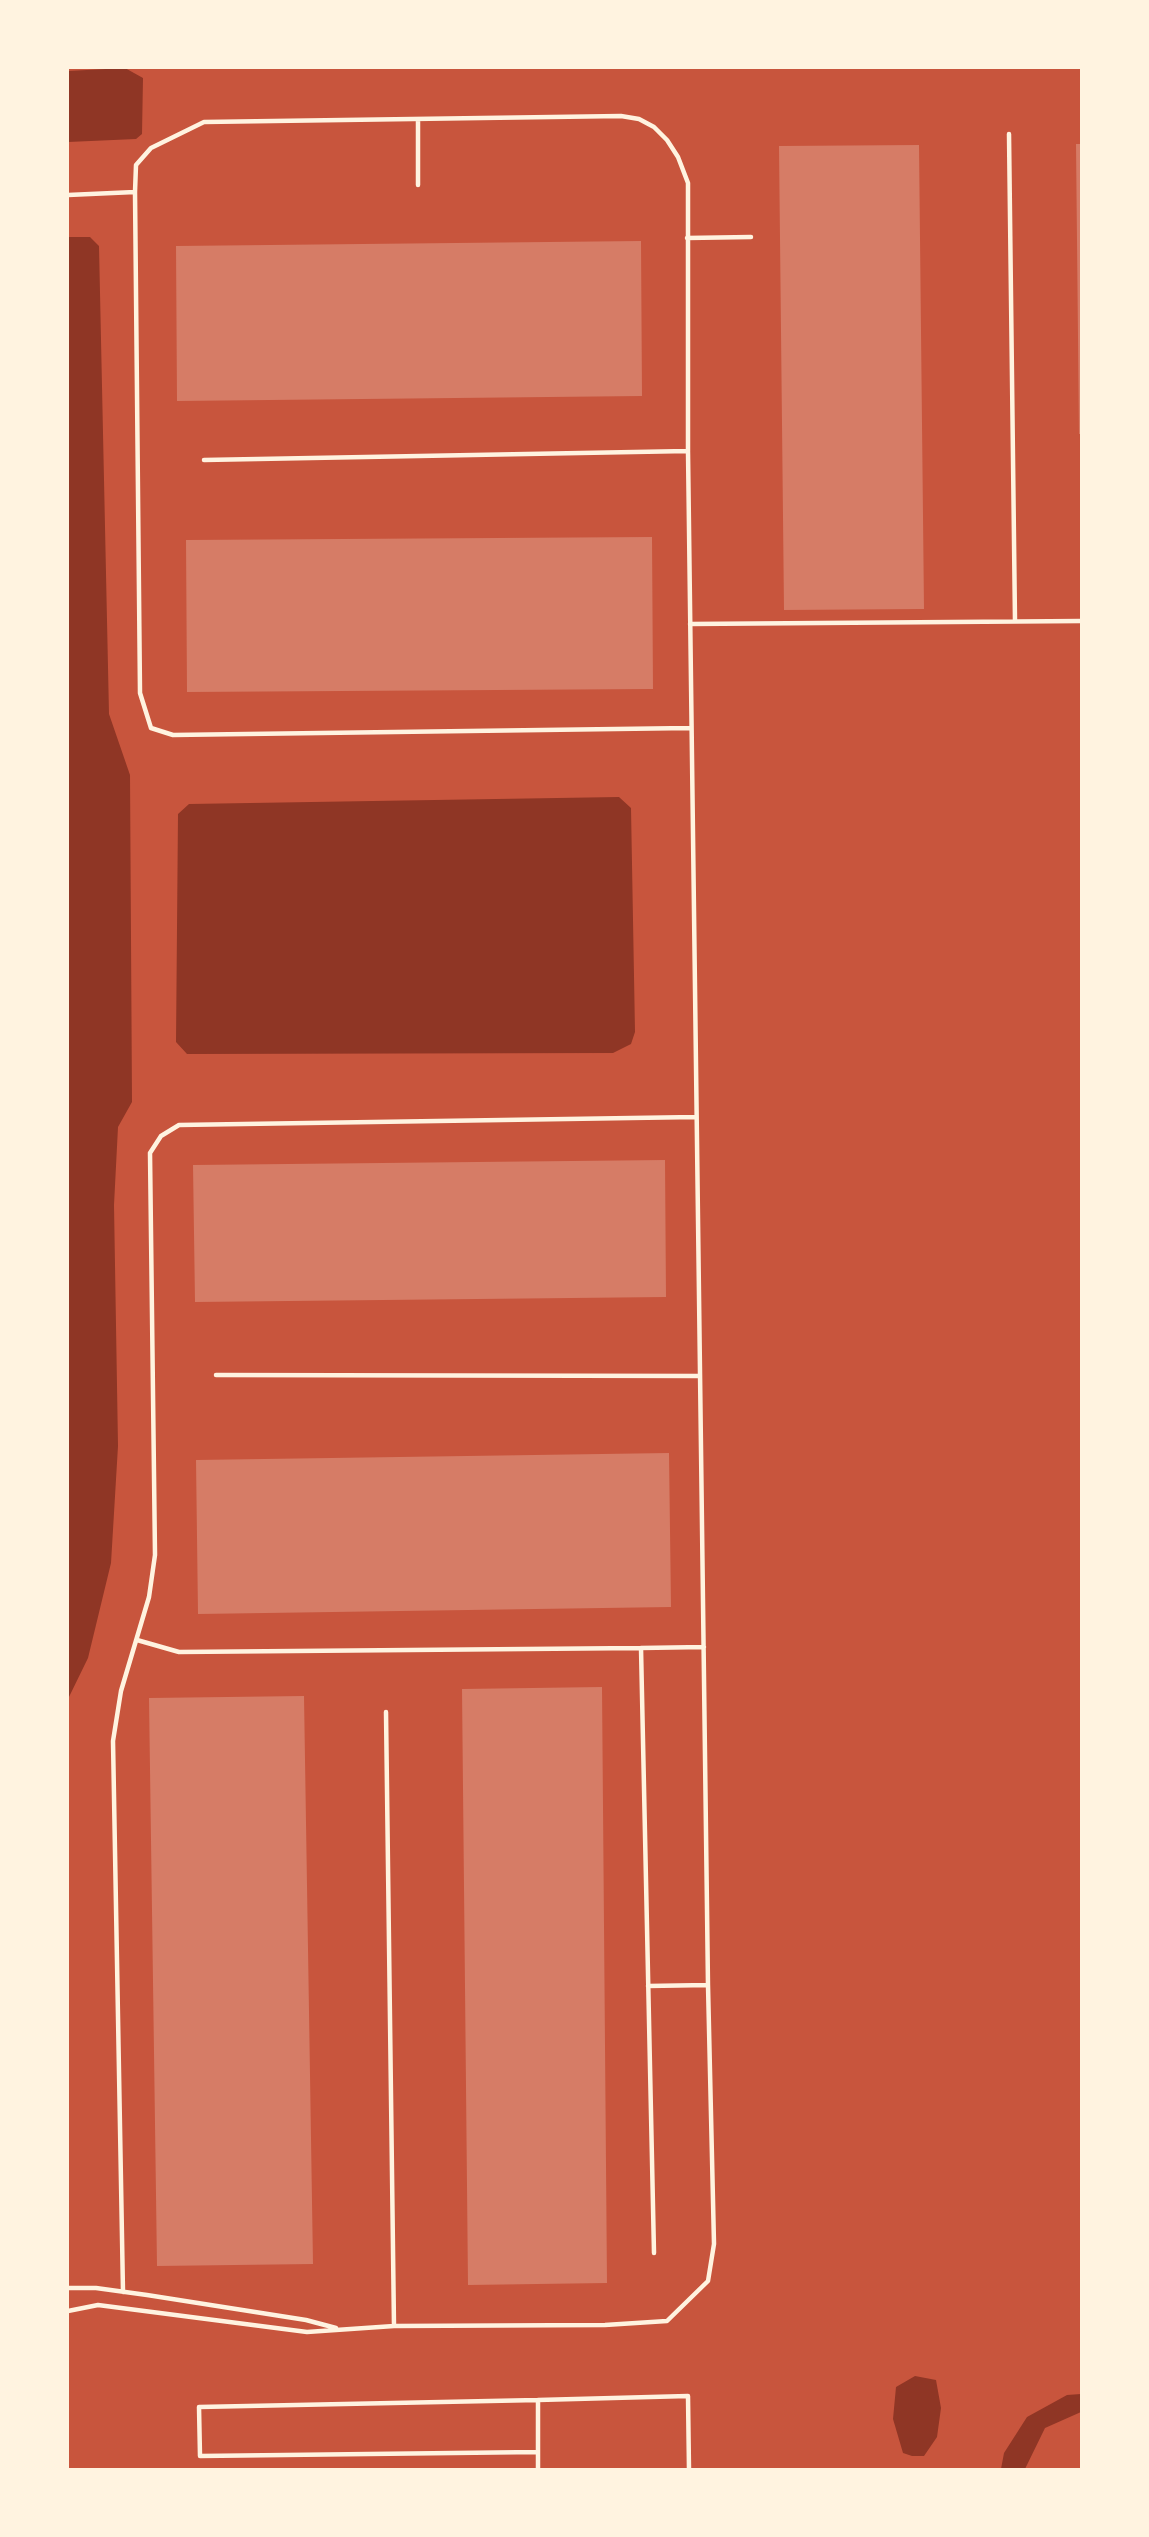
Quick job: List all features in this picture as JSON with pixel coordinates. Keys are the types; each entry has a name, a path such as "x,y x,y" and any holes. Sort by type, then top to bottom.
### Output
{"lane":[{"path":"68,2311 98,2305 307,2332 394,2326 605,2325 667,2321 708,2282 714,2244 708,1985 690,728 688,183 678,157 668,140 654,127 639,119 621,116 204,122 151,148 136,165 135,192 140,693 151,728 173,735 690,728"},
{"path":"418,119 418,185"},
{"path":"1009,134 1015,621"},
{"path":"68,195 135,192"},
{"path":"687,238 751,237"},
{"path":"204,460 688,451"},
{"path":"690,624 1082,621"},
{"path":"123,2292 113,1742 121,1691 149,1597 155,1555 150,1153 161,1136 179,1125 696,1117"},
{"path":"216,1375 700,1376"},
{"path":"137,1640 179,1652 704,1647"},
{"path":"641,1648 654,2253"},
{"path":"386,1712 394,2326"},
{"path":"648,1986 708,1985"},
{"path":"68,2288 96,2288 123,2292 306,2320 342,2329"},
{"path":"538,2452 200,2456 199,2407 688,2396 688,2469"},
{"path":"538,2400 538,2469"}],"shaded area":[{"path":"125,68 143,78 142,134 136,139 68,142 68,71"},
{"path":"68,237 90,237 99,246 109,714 130,775 132,1102 118,1127 114,1205 118,1446 111,1563 88,1658 68,1699"},
{"path":"619,797 631,808 635,1032 631,1044 613,1053 187,1054 176,1042 178,814 189,804"},
{"path":"915,2376 936,2380 941,2408 937,2437 924,2456 903,2453 893,2419 896,2387"},
{"path":"1081,2394 1081,2412 1045,2428 1025,2469 1001,2469 1004,2453 1027,2417 1067,2395"}],"building":[{"path":"1076,144 1082,144 1082,434 1079,434"},
{"path":"919,145 924,609 784,610 779,146"},
{"path":"641,241 642,396 177,401 176,246"},
{"path":"652,537 653,689 187,692 186,540"},
{"path":"665,1160 666,1297 195,1302 193,1165"},
{"path":"669,1453 671,1607 198,1614 196,1460"},
{"path":"602,1687 607,2283 468,2285 462,1689"},
{"path":"304,1696 313,2264 157,2266 149,1698"}]}
